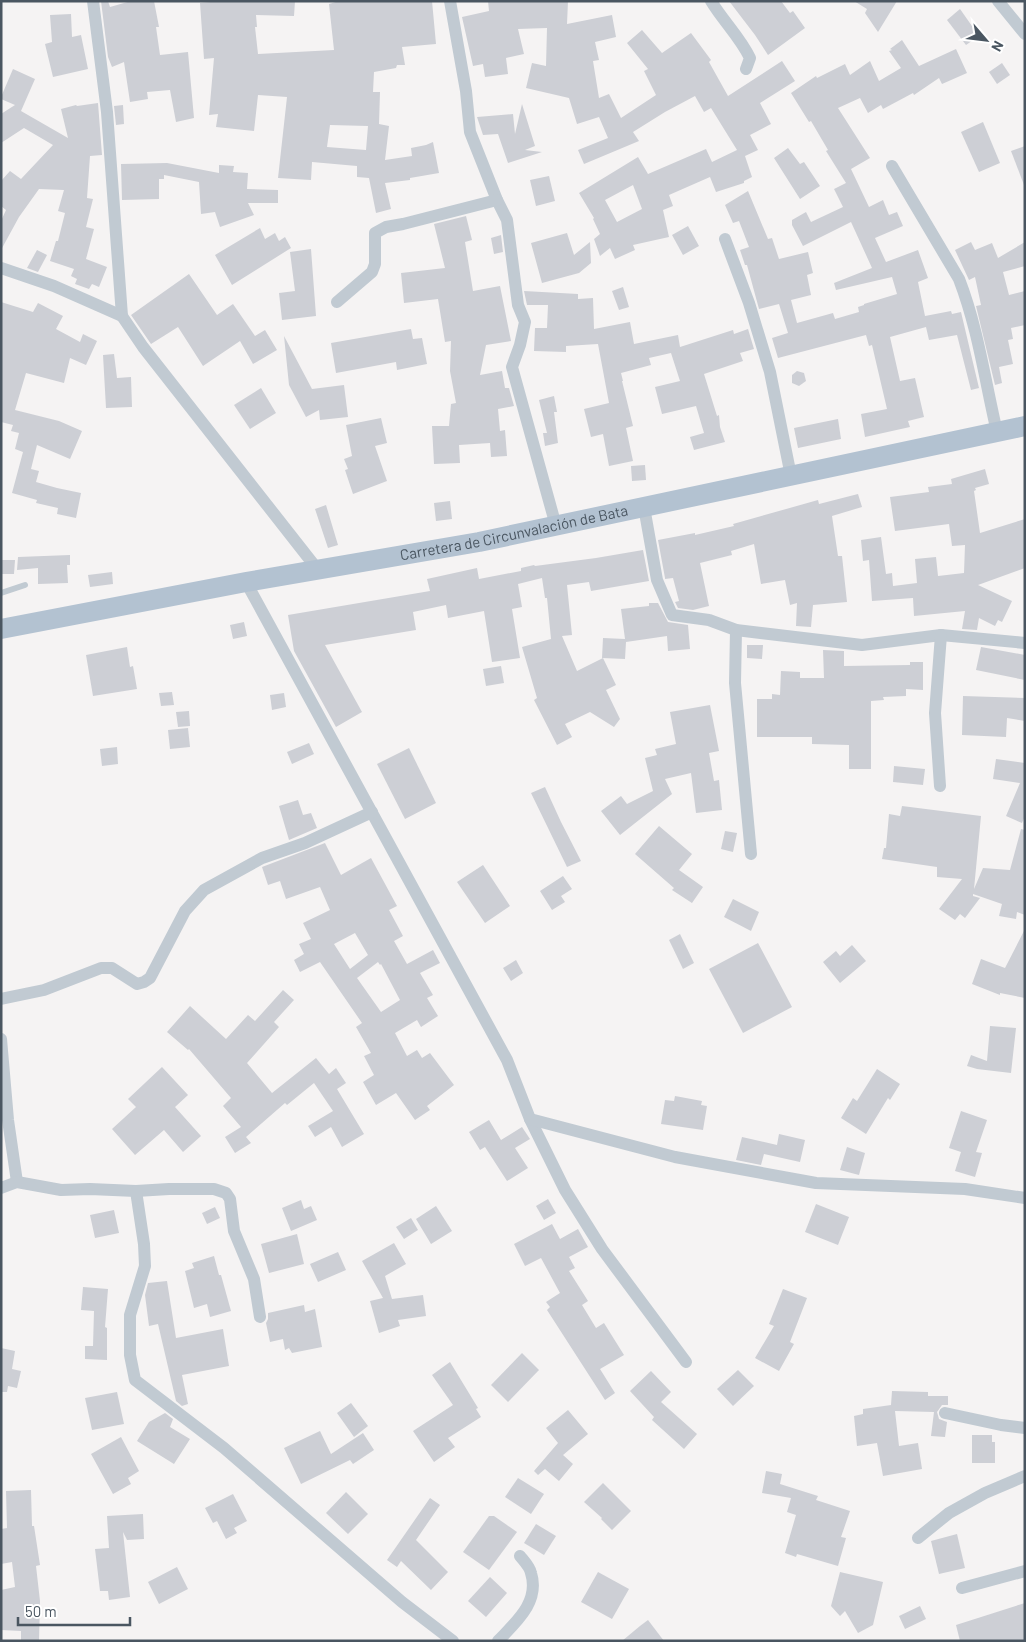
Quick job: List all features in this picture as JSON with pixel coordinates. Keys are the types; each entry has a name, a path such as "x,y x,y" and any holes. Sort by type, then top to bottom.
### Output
{"main road":[{"name":"Carretera de Circunvalación de Bata","path":"1,629 246,582 479,542 1025,426"}],"street":[{"path":"93,1 107,112 122,316"},
{"path":"450,1 466,92 470,132 507,220 518,306 525,322 520,345 512,367 556,526"},
{"path":"711,1 733,30 750,58 746,69"},
{"path":"998,1 1025,34"},
{"path":"892,166 959,279 966,297 997,432"},
{"path":"337,302 372,272 375,264 375,234 386,227 497,200"},
{"path":"725,239 749,303 770,372 791,476"},
{"path":"1,268 54,286 122,316 155,362 318,570"},
{"path":"644,507 657,580 672,615 709,620 736,630 862,645 941,635 1025,643"},
{"path":"246,582 508,1060 530,1119 565,1190 602,1249 686,1362"},
{"path":"736,630 735,683 751,854"},
{"path":"940,786 935,713 941,635"},
{"path":"1,999 44,990 101,968 112,968 137,984 144,982 150,978 185,911 204,890 262,858 305,843 372,812"},
{"path":"1,1040 8,1120 18,1182"},
{"path":"530,1119 675,1157 816,1183 965,1189 1025,1198"},
{"path":"2,1188 18,1182 61,1190 136,1191 169,1188 205,1189 226,1193 230,1199 234,1231 254,1279 260,1317"},
{"path":"136,1191 144,1244 145,1266 130,1315 130,1355 135,1380 224,1448 402,1602 453,1641"},
{"path":"945,1413 1025,1428"},
{"path":"918,1538 949,1512 985,1493 1025,1476"},
{"path":"498,1641 521,1617 531,1601 534,1587 531,1571 520,1556"},
{"path":"962,1588 1025,1571"}],"lane":[{"path":"1,594 25,585"}],"building":[{"path":"101,1 108,1 110,7 131,1 154,1 159,27 156,27 160,55 188,52 194,118 176,122 170,90 147,92 148,99 130,102 124,62 112,67 108,57"},
{"path":"221,1 295,1 294,16 256,15 257,27 255,27 258,54 334,50 329,4 339,1 432,1 436,44 402,47 405,65 397,65 396,68 374,72 373,92 380,92 379,124 389,126 385,160 412,156 411,148 433,142 439,173 410,178 410,180 385,183 391,209 376,213 369,178 357,177 357,166 312,162 311,180 278,178 287,97 258,95 254,131 216,127 218,114 209,115 214,58 204,59 200,3","holes":["330,125 368,126 366,150 327,147"]},
{"path":"488,1 568,1 567,24 612,15 616,37 595,42 599,60 593,61 599,98 609,94 621,118 656,95 644,71 648,69 627,43 642,30 662,53 691,33 711,60 709,62 728,96 782,61 795,81 760,103 771,124 750,135 758,150 745,156 752,177 744,181 744,183 716,192 710,177 669,195 673,206 663,210 669,237 633,245 635,250 615,259 610,248 600,256 594,239 600,234 594,218 579,193 638,157 648,174 706,149 712,162 737,150 711,108 704,112 695,96 633,132 639,141 584,164 578,150 608,138 599,117 577,124 569,98 526,88 532,63 546,66 547,28 518,29 524,54 506,58 508,74 485,77 483,64 473,66 462,17 489,11","holes":["633,185 642,209 617,222 605,200"]},
{"path":"729,1 781,1 790,13 793,11 805,28 768,55"},
{"path":"854,1 897,1 878,32 865,13 867,9"},
{"path":"960,9 979,36 966,45 947,20"},
{"path":"71,14 72,37 81,35 88,69 53,77 45,44 52,42 50,15"},
{"path":"902,40 919,66 956,49 967,73 942,84 939,78 914,95 913,93 883,109 881,105 868,113 860,98 838,108 870,158 851,169 869,207 883,200 889,215 897,212 903,226 875,238 886,262 918,250 928,278 918,282 925,316 951,311 952,314 961,312 979,388 971,390 957,335 929,340 926,327 890,337 900,381 915,378 924,417 908,421 910,427 865,437 861,414 887,409 872,345 869,346 866,335 778,358 772,338 788,333 779,304 759,309 747,265 745,265 740,250 749,247 739,221 733,223 725,205 748,191 768,239 772,238 779,259 808,252 813,273 807,275 811,295 791,300 797,323 833,313 835,319 859,312 858,307 864,304 897,294 892,277 836,290 834,283 872,268 851,222 803,246 792,225 792,220 806,212 811,222 843,207 834,189 846,183 826,151 828,150 811,121 809,122 791,93 816,76 817,78 845,64 850,75 870,61 879,81 901,68 889,51"},
{"path":"1002,63 1010,75 997,84 989,72"},
{"path":"13,69 35,79 21,111 68,138 61,109 76,105 98,103 102,155 90,156 87,198 93,199 86,227 94,229 86,259 107,267 99,287 92,284 89,289 75,284 77,279 71,276 74,269 50,261 56,241 58,241 65,213 58,211 64,190 39,189 19,217 1,250 1,221 6,210 1,206 1,181 10,171 21,179 53,145 24,128 1,143 1,114 15,105 1,99"},
{"path":"522,104 535,146 525,150 542,152 508,163 498,134 483,135 477,117 513,114 515,134"},
{"path":"123,105 124,124 116,125 114,106"},
{"path":"983,122 1000,163 979,172 961,132"},
{"path":"1025,146 1025,185 1024,185 1011,151"},
{"path":"788,148 800,164 804,162 820,186 800,199 774,158"},
{"path":"167,163 219,173 219,165 234,166 233,172 248,173 247,189 278,190 278,203 248,203 254,215 220,227 215,212 201,214 199,182 164,175 164,179 159,179 159,199 122,200 121,164"},
{"path":"549,176 555,201 536,206 530,180"},
{"path":"466,216 472,240 465,242 473,291 500,286 511,341 486,345 480,375 502,371 505,388 509,388 514,406 498,409 500,431 505,430 507,456 491,457 490,443 459,445 460,463 434,464 432,426 449,426 451,404 456,403 450,371 451,341 445,342 438,299 404,303 401,273 445,268 434,224"},
{"path":"688,226 699,246 683,255 672,235"},
{"path":"260,228 265,239 275,233 279,241 285,237 291,248 232,285 215,255"},
{"path":"567,233 574,255 590,242 591,263 579,273 542,283 531,243"},
{"path":"501,235 503,252 494,254 491,238"},
{"path":"971,242 975,250 992,243 998,258 1025,242 1025,266 1003,272 1009,295 1025,291 1025,325 1011,328 1013,339 1008,340 1013,364 999,367 1002,383 995,385 976,306 981,305 975,277 969,280 955,250"},
{"path":"311,249 316,316 282,320 279,293 295,291 290,252"},
{"path":"37,250 47,255 38,272 27,268"},
{"path":"189,274 217,315 233,304 255,336 265,330 277,350 253,364 240,341 203,366 178,327 151,344 131,315"},
{"path":"623,287 629,307 619,310 612,291"},
{"path":"524,291 578,294 578,299 593,298 594,329 630,322 634,344 678,335 680,347 733,330 734,334 748,329 754,349 740,353 743,361 704,374 717,416 719,415 720,427 725,442 694,450 690,437 704,433 696,406 662,414 655,387 680,381 671,353 649,358 651,365 621,373 633,426 626,428 633,461 609,466 603,434 591,437 584,409 609,403 598,344 566,346 566,352 534,351 535,328 547,328 548,305 527,305"},
{"path":"1,302 33,312 38,303 63,316 56,329 80,342 83,334 97,341 86,365 70,358 64,383 26,373 15,410 59,421 82,431 70,459 37,445 31,469 39,471 36,482 81,493 76,518 57,514 58,508 36,503 37,500 12,493 23,452 15,449 19,433 11,431 13,425 1,422"},
{"path":"411,329 413,339 422,338 427,364 397,370 396,362 336,373 331,343"},
{"path":"284,336 312,389 344,385 348,417 320,420 319,410 306,417 289,385"},
{"path":"114,354 117,378 131,377 132,407 106,408 103,355"},
{"path":"797,371 804,373 806,381 799,386 792,383 792,375"},
{"path":"261,388 276,413 250,429 234,405"},
{"path":"554,396 557,412 554,412 558,443 545,446 543,433 547,433 539,400"},
{"path":"381,418 387,443 375,446 387,481 353,494 345,470 348,469 344,459 352,456 346,425"},
{"path":"838,419 841,439 798,448 794,428"},
{"path":"645,465 646,480 632,481 631,466"},
{"path":"985,469 989,484 975,488 976,490 974,491 980,533 1025,519 1025,568 978,585 1012,601 1002,622 998,620 995,626 979,618 977,630 962,629 965,611 914,616 913,598 872,601 869,560 863,561 861,540 881,537 886,574 892,573 893,586 917,583 915,559 936,557 938,576 964,573 965,545 952,546 949,524 895,531 890,497 929,492 928,487 952,484 951,479"},
{"path":"858,494 862,507 832,516 838,556 842,556 847,602 813,605 811,627 796,626 797,603 790,605 785,580 761,584 754,544 731,551 732,555 700,563 709,606 693,610 678,608 675,602 679,601 673,578 665,579 658,540 695,533 695,535 734,526 733,524 818,500 819,504"},
{"path":"450,501 452,519 436,521 434,503"},
{"path":"326,505 338,545 328,548 315,509"},
{"path":"643,550 649,581 591,591 589,582 567,585 572,635 562,636 577,671 603,658 616,685 606,690 620,719 614,727 590,712 565,724 572,737 557,745 534,700 537,698 522,647 551,639 547,598 545,598 542,578 518,584 522,607 512,609 520,658 492,662 484,611 448,618 446,605 413,612 416,630 325,645 362,712 336,727 294,651 288,615 430,591 427,579 477,568 479,579 521,571 521,568 534,565 596,558"},
{"path":"70,555 70,565 67,565 68,583 38,584 38,568 17,570 18,557"},
{"path":"2,560 15,560 14,574 2,574"},
{"path":"112,572 113,584 90,587 88,575"},
{"path":"649,603 658,603 668,622 688,625 690,649 668,651 667,636 626,642 625,659 602,658 603,638 625,639 621,609 649,606"},
{"path":"244,622 247,636 233,639 230,625"},
{"path":"747,645 763,645 762,659 747,658"},
{"path":"127,647 130,667 133,666 137,689 93,696 86,655"},
{"path":"981,647 1025,655 1025,680 976,670"},
{"path":"823,650 844,651 844,666 910,665 910,662 923,662 923,690 906,689 906,696 883,697 884,700 871,701 871,769 849,769 849,745 812,744 812,737 757,737 757,699 772,699 772,694 780,695 781,671 800,672 800,678 824,678"},
{"path":"501,666 504,683 486,686 483,669"},
{"path":"172,692 174,705 161,706 159,693"},
{"path":"284,693 286,707 272,710 270,695"},
{"path":"963,696 1025,698 1025,721 1007,718 1006,737 962,735"},
{"path":"710,705 719,751 709,753 714,781 719,780 722,810 696,813 691,773 665,779 672,794 620,835 601,811 621,796 627,804 653,791 645,758 657,755 655,749 676,744 670,712"},
{"path":"189,711 190,726 178,727 176,712"},
{"path":"188,728 190,747 170,749 168,730"},
{"path":"309,743 314,754 292,764 287,752"},
{"path":"117,747 118,764 102,766 100,749"},
{"path":"409,748 436,803 405,819 377,764"},
{"path":"996,759 1025,763 1025,816 1022,823 1006,816 1020,783 993,779"},
{"path":"894,766 925,769 923,785 893,782"},
{"path":"545,787 581,861 567,867 531,793"},
{"path":"298,800 303,815 311,813 317,828 289,840 279,806"},
{"path":"902,806 981,816 974,889 983,868 1010,870 1021,829 1025,830 1025,915 1017,912 1016,919 999,916 1002,904 973,894 973,896 980,898 965,918 960,914 955,920 939,909 962,879 937,877 937,867 882,859 884,848 886,848 889,814 900,816"},
{"path":"659,826 692,854 679,870 703,887 692,903 672,890 674,888 635,854"},
{"path":"725,831 737,833 733,852 721,849"},
{"path":"325,843 341,875 371,858 397,906 389,910 403,936 394,941 407,964 433,950 440,963 420,973 433,995 427,998 438,1016 421,1027 417,1020 395,1033 407,1056 417,1050 422,1058 430,1053 454,1085 427,1106 430,1110 415,1120 396,1093 376,1105 363,1082 374,1075 364,1056 371,1053 356,1027 362,1023 320,962 300,972 294,960 304,954 299,944 311,939 303,923 330,910 320,887 286,899 280,881 268,885 262,867","holes":["355,933 368,955 350,969 334,944","378,962 381,964 400,1000 381,1012 357,978"]},
{"path":"483,865 510,906 485,923 457,882"},
{"path":"563,876 572,889 561,896 565,902 552,910 540,891"},
{"path":"733,899 759,912 751,931 724,917"},
{"path":"1025,929 1025,998 1000,993 1000,995 972,984 981,959 1005,968"},
{"path":"680,934 694,963 683,969 669,940"},
{"path":"758,943 792,1007 743,1033 709,969"},
{"path":"852,945 866,961 840,983 823,962 836,951 840,956"},
{"path":"516,960 523,973 511,981 503,968"},
{"path":"283,990 294,1000 274,1022 279,1027 247,1063 272,1093 316,1058 329,1074 336,1068 346,1083 337,1089 364,1134 342,1147 331,1127 315,1137 308,1126 333,1111 314,1083 287,1105 285,1103 246,1137 251,1143 235,1153 225,1137 241,1127 223,1106 231,1098 189,1049 167,1032 190,1006 226,1039 248,1015 255,1021"},
{"path":"990,1026 1016,1028 1011,1073 967,1066 971,1055 987,1061"},
{"path":"162,1067 188,1095 175,1107 201,1136 183,1152 164,1130 135,1155 112,1129 136,1107 128,1099"},
{"path":"877,1069 900,1084 890,1100 888,1098 866,1134 841,1118 853,1098 857,1101"},
{"path":"675,1096 702,1101 701,1105 707,1106 703,1130 661,1124 665,1100 674,1101"},
{"path":"961,1111 987,1120 976,1152 982,1153 975,1177 955,1171 961,1152 949,1148"},
{"path":"489,1120 501,1140 522,1127 530,1139 515,1148 528,1168 507,1181 485,1147 480,1150 469,1132"},
{"path":"779,1134 805,1140 800,1162 764,1154 761,1165 736,1160 742,1137 777,1145"},
{"path":"847,1147 865,1153 859,1175 840,1170"},
{"path":"548,1199 556,1213 544,1220 536,1206"},
{"path":"301,1200 304,1209 311,1206 317,1220 291,1231 282,1208"},
{"path":"816,1204 849,1217 838,1245 805,1232"},
{"path":"436,1206 452,1231 431,1244 416,1219"},
{"path":"215,1207 220,1218 207,1224 202,1213"},
{"path":"114,1210 119,1233 95,1238 90,1215"},
{"path":"411,1218 418,1230 404,1239 396,1227"},
{"path":"552,1224 560,1239 578,1229 588,1247 569,1257 575,1268 569,1271 588,1301 582,1305 596,1328 604,1323 624,1355 600,1369 615,1393 605,1400 547,1310 550,1307 546,1302 560,1293 541,1258 525,1266 514,1244"},
{"path":"297,1234 304,1264 269,1273 261,1244"},
{"path":"394,1243 406,1264 385,1276 392,1299 423,1295 426,1316 398,1320 400,1326 379,1333 370,1301 383,1298 362,1261"},
{"path":"338,1252 346,1270 318,1282 310,1264"},
{"path":"214,1256 231,1311 210,1317 207,1304 194,1308 185,1271 194,1268 192,1263"},
{"path":"167,1281 176,1338 223,1329 229,1366 182,1375 188,1404 182,1406 176,1401 158,1324 149,1326 145,1295 148,1283"},
{"path":"83,1287 108,1289 105,1327 107,1328 107,1360 85,1359 85,1346 93,1346 94,1311 81,1310"},
{"path":"783,1289 807,1298 790,1342 794,1344 779,1371 755,1358 774,1326 769,1324"},
{"path":"304,1305 305,1312 315,1309 322,1347 292,1353 289,1348 285,1350 283,1339 270,1342 266,1323 268,1313"},
{"path":"1,1348 15,1351 12,1369 21,1371 17,1388 8,1386 7,1392 1,1392"},
{"path":"522,1353 539,1370 508,1402 491,1385"},
{"path":"450,1362 478,1408 476,1409 481,1417 448,1438 455,1447 434,1462 413,1431 453,1405 432,1375"},
{"path":"738,1370 754,1386 733,1406 717,1389"},
{"path":"651,1371 671,1392 661,1402 697,1434 684,1449 652,1420 654,1417 630,1391"},
{"path":"892,1391 928,1392 928,1396 948,1396 948,1405 942,1405 937,1412 939,1419 947,1422 945,1437 931,1436 934,1412 895,1411 899,1446 918,1443 922,1469 883,1476 877,1443 857,1446 854,1416 863,1414 863,1409 891,1405"},
{"path":"117,1392 124,1424 92,1430 85,1398"},
{"path":"351,1403 368,1426 354,1437 337,1413"},
{"path":"568,1410 588,1434 563,1455 573,1464 559,1481 545,1469 538,1475 534,1471 558,1443 546,1428"},
{"path":"165,1413 173,1419 170,1427 190,1439 174,1464 137,1441 149,1422"},
{"path":"320,1431 331,1454 363,1433 374,1450 353,1464 350,1460 301,1484 284,1448"},
{"path":"972,1435 992,1435 992,1442 995,1442 995,1463 972,1463"},
{"path":"121,1437 139,1471 128,1478 131,1484 113,1494 91,1454"},
{"path":"766,1471 782,1474 780,1484 818,1496 816,1500 850,1511 841,1537 846,1538 838,1566 797,1554 796,1557 785,1553 796,1515 787,1512 791,1498 762,1493"},
{"path":"518,1478 544,1494 531,1514 505,1497"},
{"path":"603,1483 631,1511 612,1530 584,1502"},
{"path":"31,1490 32,1526 34,1526 40,1565 36,1566 40,1601 39,1641 21,1641 21,1631 1,1630 1,1590 15,1587 12,1562 1,1564 1,1529 7,1528 6,1491"},
{"path":"346,1492 368,1514 348,1534 326,1513"},
{"path":"233,1494 247,1521 234,1528 237,1533 226,1539 217,1521 213,1523 205,1508"},
{"path":"430,1498 440,1505 416,1540 448,1572 431,1590 401,1561 397,1567 387,1560"},
{"path":"143,1514 144,1539 127,1540 123,1532 130,1597 109,1600 108,1591 100,1591 95,1549 109,1548 107,1516"},
{"path":"489,1516 494,1516 517,1532 489,1570 463,1552"},
{"path":"536,1524 556,1536 544,1555 524,1543"},
{"path":"957,1534 965,1568 939,1574 931,1541"},
{"path":"177,1567 188,1589 159,1604 148,1582"},
{"path":"598,1572 629,1589 612,1619 581,1602"},
{"path":"840,1572 883,1582 873,1625 858,1633 845,1611 840,1616 831,1606"},
{"path":"490,1577 507,1593 486,1617 468,1601"},
{"path":"1025,1603 1025,1641 960,1641 956,1625"},
{"path":"920,1606 926,1619 905,1629 899,1616"},
{"path":"648,1620 664,1641 622,1641 640,1626"}]}
